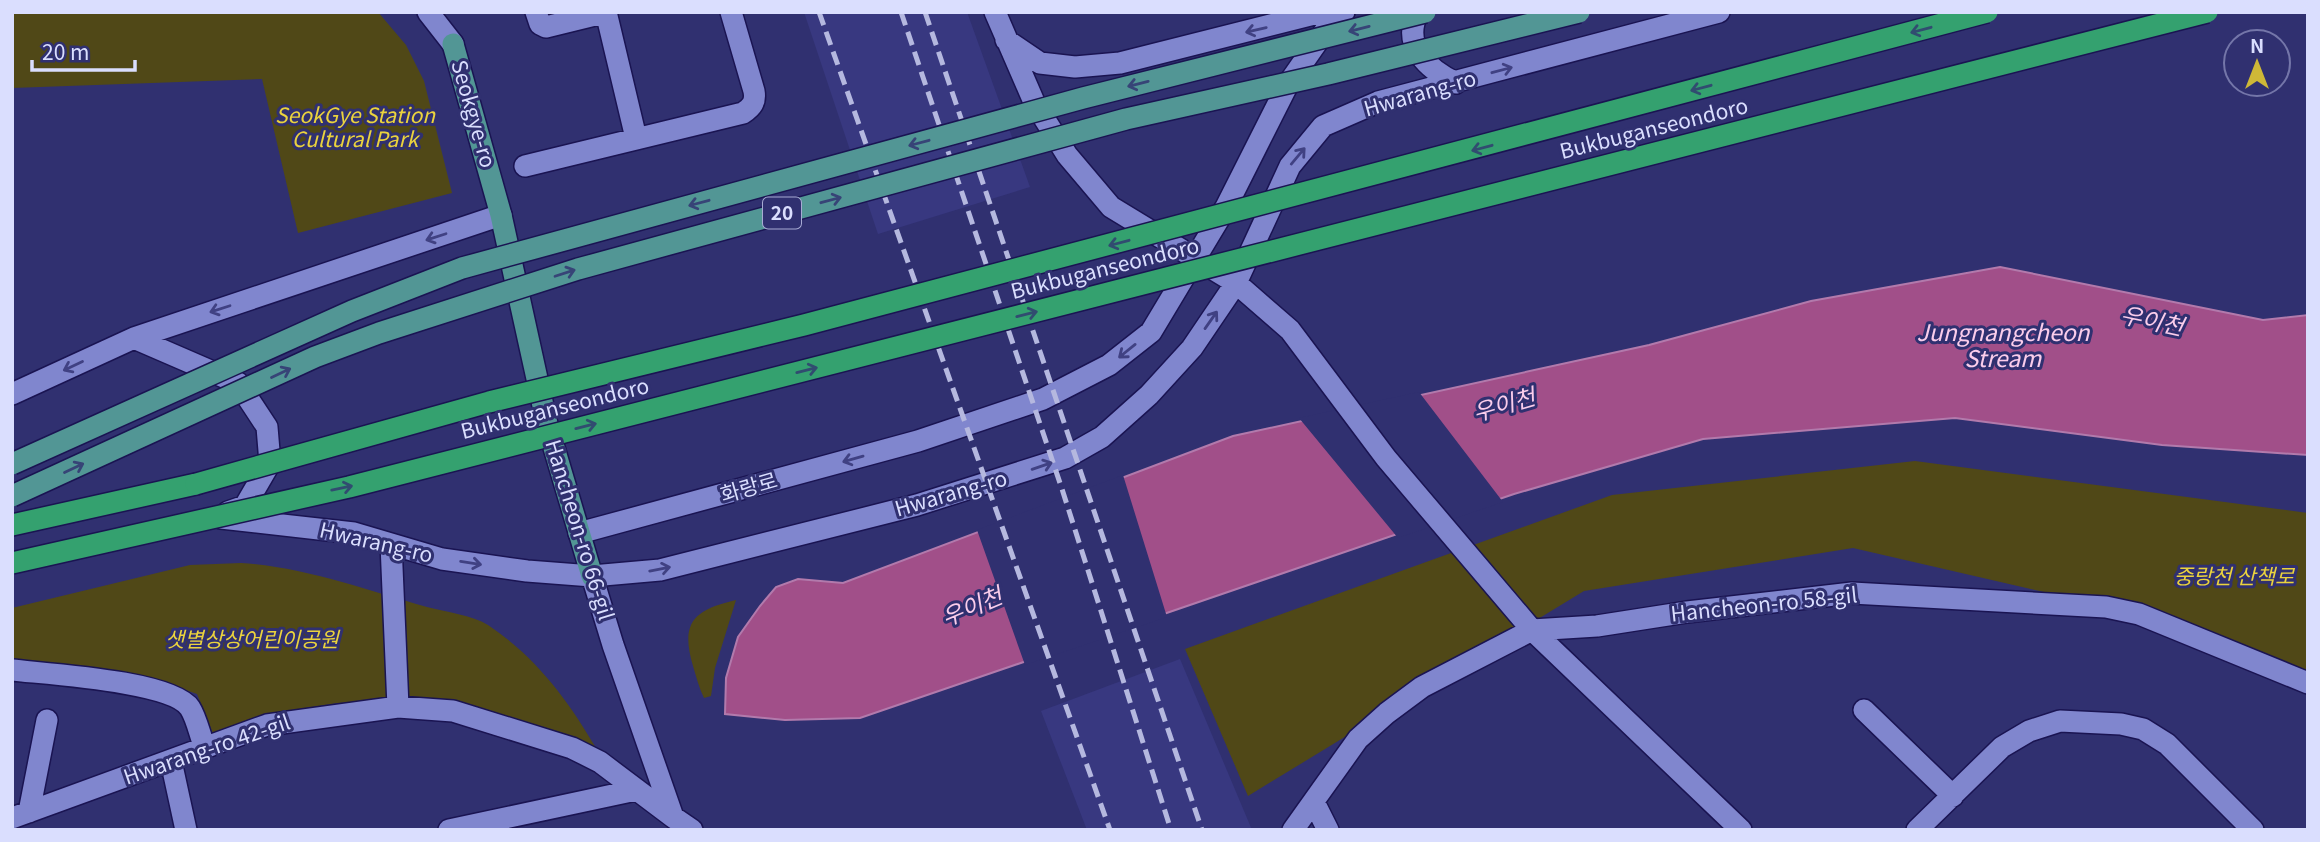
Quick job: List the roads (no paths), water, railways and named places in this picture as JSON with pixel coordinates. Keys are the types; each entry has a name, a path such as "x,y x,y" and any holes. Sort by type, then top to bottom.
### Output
{"highway":[{"name":"Bukbuganseondoro","path":"12,525 196,484 489,402 804,326 1987,12"},
{"name":"Bukbuganseondoro","path":"12,563 349,487 2207,12"}],"main road":[{"name":"20","path":"12,464 352,310 462,268 1083,98 1425,12"},
{"name":"Hwarang-ro","path":"12,496 315,357 379,333 578,269 1126,119 1579,12"},
{"name":"Seokgye-ro","path":"453,44 501,215"},
{"name":"Hancheon-ro 66-gil","path":"501,215 547,424 592,576"}],"street":[{"path":"428,12 453,44"},
{"name":"Seokgye-ro","path":"445,12 453,44"},
{"path":"539,19 606,12 635,138"},
{"path":"525,166 743,113 750,108 754,103 754,91 731,12"},
{"path":"995,12 1034,102 1067,155 1111,207 1237,284 1290,330 1386,458 1532,630 1741,830"},
{"path":"1197,258 1288,84 1327,28 1344,12"},
{"path":"1418,12 1413,40 1419,56 1427,66 1456,83"},
{"name":"Hwarang-ro","path":"12,570 212,518 354,533 465,562 527,571 592,576 625,575 674,567 917,505 1065,458 1102,437 1149,394 1192,348 1237,284 1290,166 1323,126 1378,102 1719,12"},
{"path":"1004,38 1040,63 1075,67 1120,62 1310,14"},
{"path":"12,394 134,338 501,215"},
{"name":"화랑로","path":"579,533 918,440 1043,398 1109,365 1151,332 1197,258"},
{"path":"134,338 238,383 267,427 270,463 245,506 212,518"},
{"path":"391,544 397,707"},
{"name":"Hancheon-ro 66-gil","path":"592,576 669,826"},
{"name":"Hancheon-ro 58-gil","path":"1293,830 1358,739 1387,713 1432,681 1532,630 1609,625 1687,612 1852,593 2106,607 2139,614 2308,682"},
{"path":"12,670 145,687 172,694 190,708 205,748"},
{"name":"Hwarang-ro 42-gil","path":"20,815 278,722 397,707 425,708 474,716 572,748 600,762 635,790 669,826"},
{"path":"1864,710 1953,796"},
{"path":"20,815 47,720"},
{"path":"1917,830 2002,747 2029,731 2060,721 2089,721 2143,729 2166,744 2253,830"},
{"path":"171,761 186,830"},
{"path":"449,830 635,790"},
{"path":"1314,802 1328,830"},
{"path":"669,826 692,830"}],"water":[{"name":"Jungnangcheon Stream","path":"2000,267 2263,320 2308,315 2308,455 2162,445 1955,418 1703,439 1514,494 860,718 785,720 725,714 726,678 738,637 776,587 798,579 843,583 1233,436 1649,345 1811,301"}],"railway":[{"path":"819,12 1110,830"},
{"path":"901,12 1062,489 1171,830"},
{"path":"925,12 1202,830"}],"park label":[{"name":"SeokGye Station Cultural Park","path":"355,128"},
{"name":"중랑천 산책로","path":"2234,577"},
{"name":"샛별상상어린이공원","path":"252,640"}],"water label":[{"name":"우이천","path":"2152,321"},
{"name":"우이천","path":"1504,405"},
{"name":"우이천","path":"972,607"}]}
